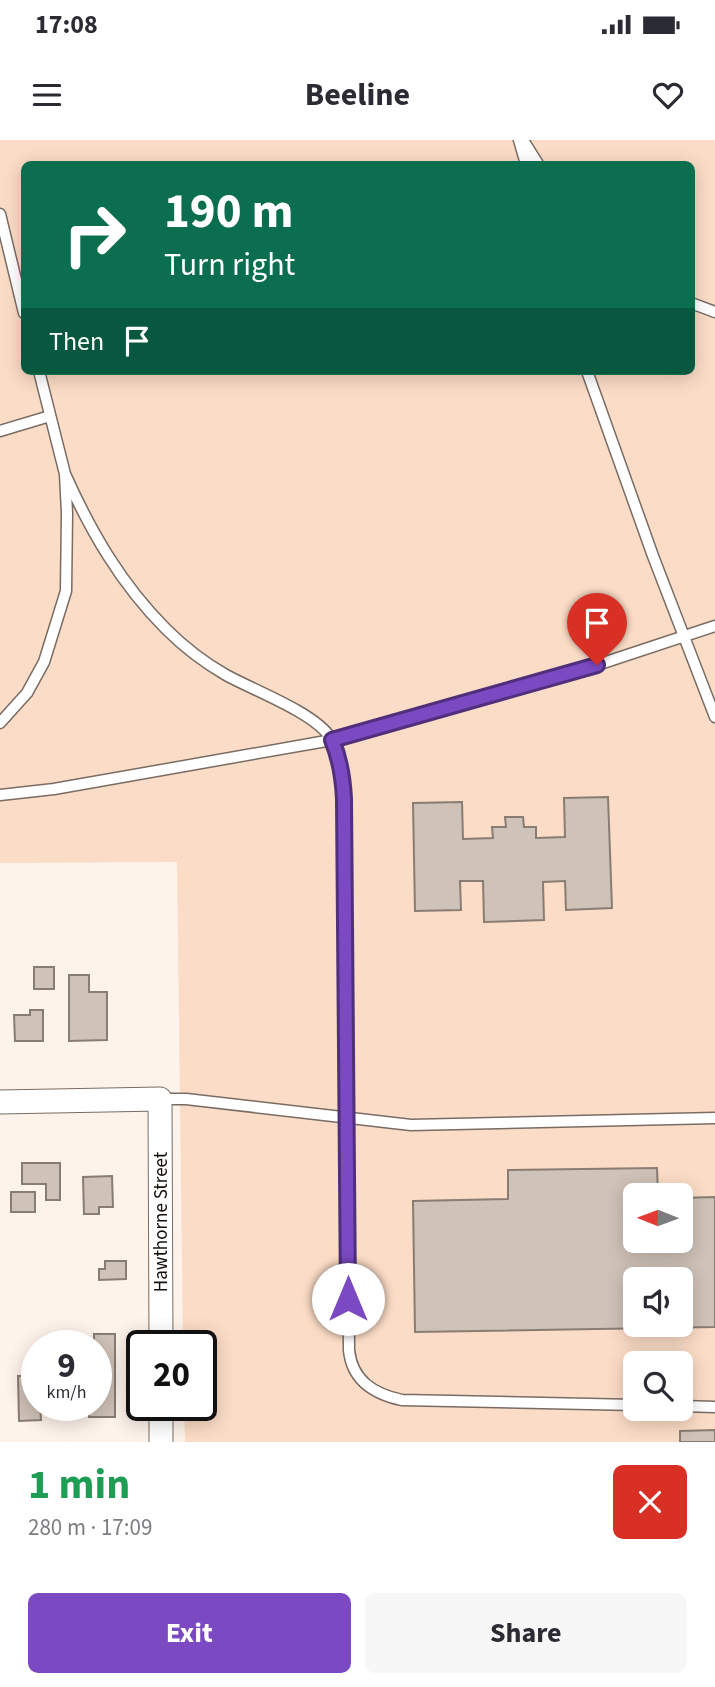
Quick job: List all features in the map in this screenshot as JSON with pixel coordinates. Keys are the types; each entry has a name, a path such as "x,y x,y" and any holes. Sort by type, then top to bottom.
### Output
{"street":[{"path":"0,1102 160,1099"},
{"name":"Hawthorne Street","path":"160,1099 161,1330"},
{"path":"161,1421 161,1442"}],"lane":[{"path":"521,140 525,161"},
{"path":"521,140 536,161"},
{"path":"0,214 21,301"},
{"path":"695,305 715,313"},
{"path":"40,375 65,474 81,511 121,577 168,631 223,673 318,725 332,740 338,755 344,799 350,1363 365,1385 375,1392 402,1400 623,1405"},
{"path":"588,375 715,717"},
{"path":"0,431 50,416"},
{"path":"0,723 27,693 44,662 66,591 65,474"},
{"path":"0,795 54,789 332,740 685,638 715,626"},
{"path":"160,1099 186,1099 411,1125 715,1118"},
{"path":"693,1406 715,1407"}],"shaded area":[{"path":"0,140 715,140 715,1442 185,1442 184,1421 217,1421 217,1330 183,1330 177,862 0,863"}],"building":[{"path":"608,797 612,908 566,910 565,881 543,882 544,920 484,922 483,881 460,881 461,910 415,911 413,803 462,802 463,839 493,838 492,827 506,827 505,817 523,817 524,827 536,827 536,838 565,837 564,798"},
{"path":"34,967 54,967 54,989 34,989"},
{"path":"69,975 89,975 89,992 107,992 107,1040 69,1041"},
{"path":"30,1010 43,1010 43,1041 15,1041 14,1015 30,1015"},
{"path":"22,1163 60,1163 60,1200 46,1200 46,1184 22,1184"},
{"path":"657,1168 658,1183 623,1183 623,1253 693,1253 693,1198 715,1197 715,1327 693,1327 693,1267 623,1267 623,1329 415,1332 413,1201 508,1199 508,1170"},
{"path":"112,1176 113,1207 99,1207 99,1214 84,1214 83,1177"},
{"path":"11,1192 35,1192 35,1212 11,1212"},
{"path":"105,1261 126,1261 126,1279 99,1280 99,1269 105,1269"},
{"path":"112,1334 115,1334 115,1417 112,1417"},
{"path":"18,1376 21,1376 19,1421"},
{"path":"715,1430 715,1442 680,1442 680,1431"}],"route":[{"path":"348,1299 344,799 338,755 332,740 597,665"}]}
